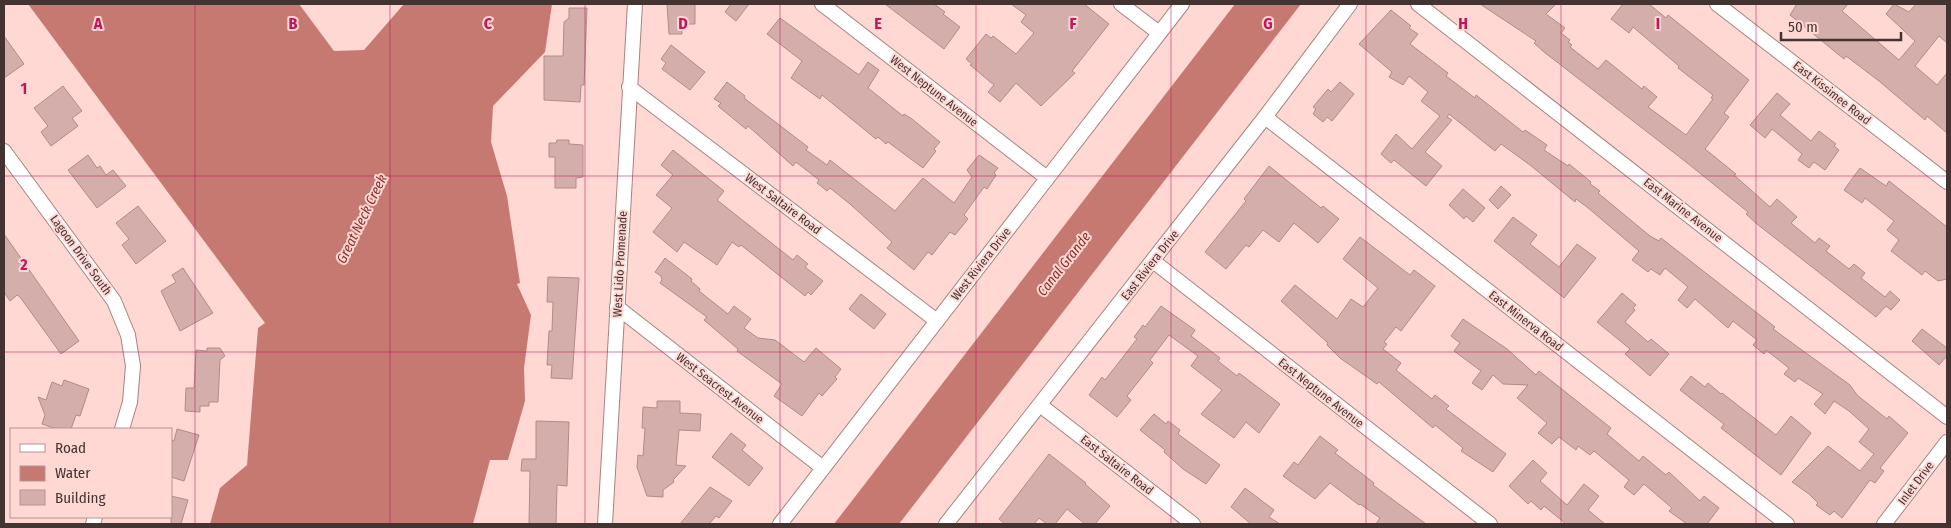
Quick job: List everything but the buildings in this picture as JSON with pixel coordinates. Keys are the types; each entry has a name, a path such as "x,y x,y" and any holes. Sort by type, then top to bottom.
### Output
{"street":[{"name":"West Lido Promenade","path":"605,524 635,4"},
{"name":"West Neptune Avenue","path":"822,4 1047,178"},
{"path":"1122,4 1159,33"},
{"name":"West Riviera Drive","path":"780,524 1182,4"},
{"name":"East Riviera Drive","path":"946,524 1265,117 1350,4"},
{"name":"East Marine Avenue","path":"1418,4 1947,417"},
{"name":"East Kissimee Road","path":"1717,4 1947,182"},
{"name":"West Saltaire Road","path":"630,87 937,321"},
{"name":"East Minerva Road","path":"1265,117 1787,524"},
{"name":"Lagoon Drive South","path":"4,151 114,301 128,334 134,366 130,402 122,428"},
{"name":"East Neptune Avenue","path":"1153,261 1490,524"},
{"name":"West Seacrest Avenue","path":"617,307 823,468"},
{"name":"East Saltaire Road","path":"1040,405 1193,524"},
{"name":"Inlet Drive","path":"1884,524 1947,442"}],"water":[{"name":"Great Neck Creek","path":"28,4 299,4 334,51 364,50 404,4 552,4 545,52 493,106 491,142 507,196 520,283 517,284 531,315 524,368 525,401 508,460 490,460 473,524 210,524 220,488 247,465 258,328 265,323"},
{"name":"Canal Grande","path":"1235,4 1301,4 899,524 834,524"}]}
